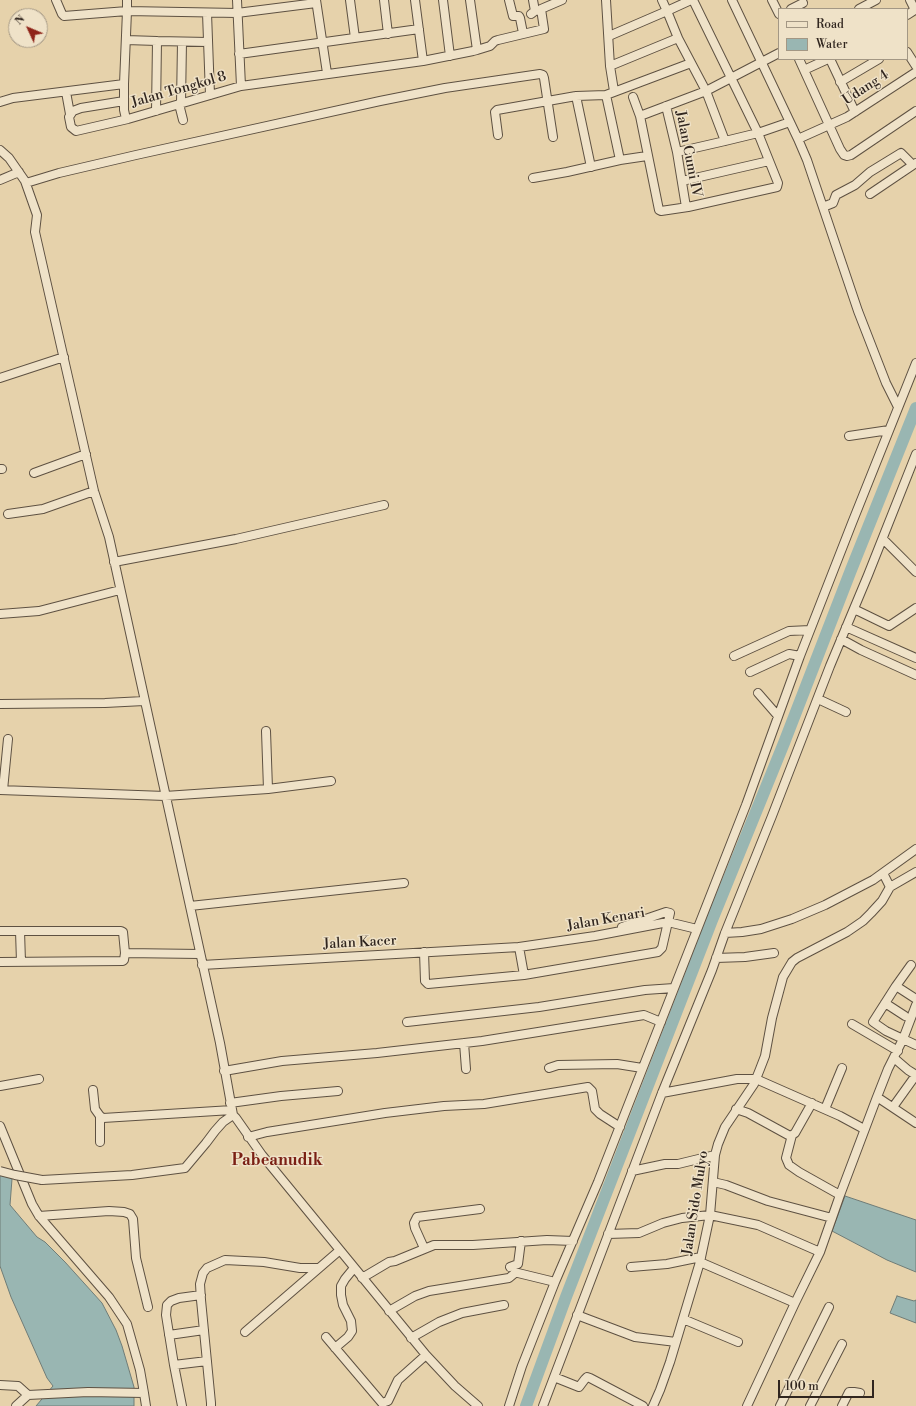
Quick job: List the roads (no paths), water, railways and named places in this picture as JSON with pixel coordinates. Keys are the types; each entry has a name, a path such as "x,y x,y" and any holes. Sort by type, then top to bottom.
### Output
{"street":[{"path":"56,0 64,16 127,11 237,13 316,2 327,74"},
{"path":"126,119 124,84 127,0"},
{"path":"237,0 241,86"},
{"path":"350,0 355,38"},
{"path":"384,0 388,34"},
{"path":"415,0 423,61"},
{"path":"443,0 450,56"},
{"path":"470,0 477,50"},
{"path":"509,0 513,16 519,16 520,18 523,33"},
{"path":"534,0 536,12 562,0"},
{"path":"606,0 610,66 614,91"},
{"path":"662,0 678,38 706,91 725,141"},
{"path":"609,36 692,0 758,133 778,186 773,189 737,197 686,207 661,211 659,210 640,116 633,97"},
{"path":"732,0 798,139 823,206 858,311 886,383 898,407"},
{"path":"772,0 778,12"},
{"path":"861,8 876,0"},
{"path":"910,0 916,11"},
{"path":"793,8 804,1"},
{"name":"Jalan Tongkol 8","path":"70,114 71,127 75,131 156,111 241,86 450,56 490,46 498,40 544,29 536,12"},
{"path":"207,13 210,95"},
{"path":"239,54 419,29"},
{"path":"610,66 678,38"},
{"path":"126,40 208,42"},
{"path":"156,111 157,41"},
{"path":"182,42 180,104 183,120"},
{"path":"640,116 706,91 778,54"},
{"path":"908,54 916,66"},
{"path":"799,60 844,155 851,155 916,111"},
{"path":"804,70 827,60"},
{"path":"829,60 855,112"},
{"path":"840,82 877,60"},
{"path":"498,135 496,111 576,96 606,95 691,63"},
{"name":"Udang 4","path":"798,139 855,112 916,72"},
{"path":"26,183 59,173 136,155 380,101 446,88 542,74 544,78 553,137"},
{"path":"0,102 13,98 124,84"},
{"path":"66,92 70,114 81,108 124,101"},
{"path":"606,95 620,160"},
{"path":"576,96 591,167"},
{"name":"Jalan Cumi IV","path":"666,106 677,152 686,207"},
{"path":"677,152 758,133 790,122"},
{"path":"0,150 8,158 26,183 37,215 36,232 94,491 107,529 220,1043 232,1110 248,1137 262,1155 411,1338 455,1386 478,1406"},
{"path":"823,206 833,203 836,195 855,185 870,172 901,153 914,164 870,194"},
{"path":"533,178 647,156"},
{"path":"682,181 769,161"},
{"path":"0,180 19,172"},
{"path":"0,378 64,357"},
{"path":"509,1406 522,1366 555,1282 620,1127 696,929 746,805 810,630 888,430 916,363"},
{"path":"849,436 888,430"},
{"path":"34,473 86,454"},
{"path":"543,1406 662,1093 843,634 883,539 916,454"},
{"path":"8,514 43,509 94,491"},
{"path":"114,562 236,539 384,505"},
{"path":"883,539 916,572"},
{"path":"0,614 39,611 120,590"},
{"path":"854,609 889,626 916,608"},
{"path":"734,656 789,631 810,630"},
{"path":"843,634 916,658"},
{"path":"843,634 861,650 916,676"},
{"path":"750,672 789,654 800,656"},
{"path":"758,693 778,716"},
{"path":"818,698 846,712"},
{"path":"0,704 144,701"},
{"path":"266,731 268,789"},
{"path":"8,739 2,790 165,796 268,789 331,782"},
{"path":"725,933 761,929 792,920 873,880 916,849"},
{"path":"883,873 890,887 916,872"},
{"path":"190,906 404,883"},
{"name":"Jalan Sido Mulyo","path":"653,1406 676,1342 700,1259 710,1215 715,1155 720,1136 756,1079 765,1056 772,1018 783,977 792,962 797,958 847,932 859,924 882,901 890,887"},
{"name":"Jalan Kenari","path":"519,947 595,936 666,912 670,913 668,922"},
{"path":"424,952 425,981 428,984 524,975 658,952 662,948 668,922 696,929"},
{"path":"0,931 121,931 123,932 125,953 123,961 0,962"},
{"path":"20,931 21,962"},
{"path":"519,947 524,975"},
{"name":"Jalan Kacer","path":"202,965 519,947"},
{"path":"125,953 200,954"},
{"path":"716,958 746,957 774,953"},
{"path":"911,965 874,1020 874,1023 916,1045"},
{"path":"896,986 916,999"},
{"path":"407,1022 539,1007 645,990 674,988"},
{"path":"885,1003 905,1016"},
{"path":"747,1406 820,1252 864,1129 916,1006"},
{"path":"224,1071 282,1061 378,1053 464,1043 644,1015 660,1022"},
{"path":"852,1024 896,1054 908,1070 916,1075 893,1107"},
{"path":"464,1043 466,1069"},
{"path":"549,1068 558,1065 617,1064 642,1068"},
{"path":"825,1109 842,1068"},
{"path":"0,1086 39,1079"},
{"path":"662,1093 737,1079 756,1079 825,1109 864,1129"},
{"path":"248,1137 267,1132 385,1113 444,1106 484,1104 588,1087 592,1091 595,1109 620,1127"},
{"path":"93,1090 95,1109 100,1116 105,1118 232,1110 281,1096 338,1091"},
{"path":"877,1097 916,1123"},
{"path":"812,1103 792,1136 786,1158 789,1165 840,1195"},
{"path":"736,1109 748,1113 792,1136"},
{"path":"0,1171 42,1180 132,1175 185,1168 232,1110"},
{"path":"100,1116 100,1142"},
{"path":"0,1126 32,1204 39,1216 110,1297 127,1324 140,1370 146,1406"},
{"path":"632,1171 666,1164 678,1164 715,1155"},
{"path":"713,1182 726,1185 773,1202 832,1218"},
{"path":"424,1248 414,1228 414,1223 417,1217 480,1209"},
{"path":"39,1216 109,1211 130,1214 133,1219 136,1258 148,1307"},
{"path":"608,1234 639,1233 663,1223 682,1218 710,1215 758,1225 820,1252"},
{"path":"362,1278 389,1262 434,1245 473,1245 546,1240 573,1241"},
{"path":"510,1267 518,1264 521,1241"},
{"path":"245,1332 340,1250"},
{"path":"631,1267 700,1259 795,1304"},
{"path":"211,1406 200,1284 203,1273 207,1268 225,1260 264,1262 300,1268 318,1268"},
{"path":"335,1348 348,1337 352,1331 351,1321 343,1305 341,1286 354,1268"},
{"path":"389,1310 415,1296 429,1291 509,1278 515,1273 555,1282"},
{"path":"182,1406 166,1315 167,1305 171,1301 179,1298 201,1295"},
{"path":"411,1338 439,1322 462,1312 504,1305"},
{"path":"780,1406 829,1307"},
{"path":"577,1315 635,1337 676,1342"},
{"path":"683,1318 738,1342"},
{"path":"169,1335 204,1330"},
{"path":"326,1337 382,1403 388,1401 398,1380 426,1355"},
{"path":"810,1406 842,1344"},
{"path":"174,1365 207,1361"},
{"path":"554,1377 577,1387 581,1386 587,1377 643,1406"},
{"path":"0,1385 18,1386 28,1395"},
{"path":"16,1406 28,1395 92,1392 144,1393"},
{"path":"842,1406 848,1393 860,1393"}],"water":[{"path":"0,1170 12,1179 10,1205 37,1237 45,1242 65,1262 102,1303 116,1330 122,1346 134,1387 134,1406 36,1406 53,1386 47,1378 11,1297 0,1266"},
{"path":"845,1196 916,1220 916,1272 887,1260 832,1231"},
{"path":"897,1296 914,1301 916,1300 916,1323 890,1313"}],"waterway":[{"path":"526,1406 566,1297 712,920 784,743 916,408"}],"district":[{"name":"Pabeanudik","path":"277,1161"}]}
